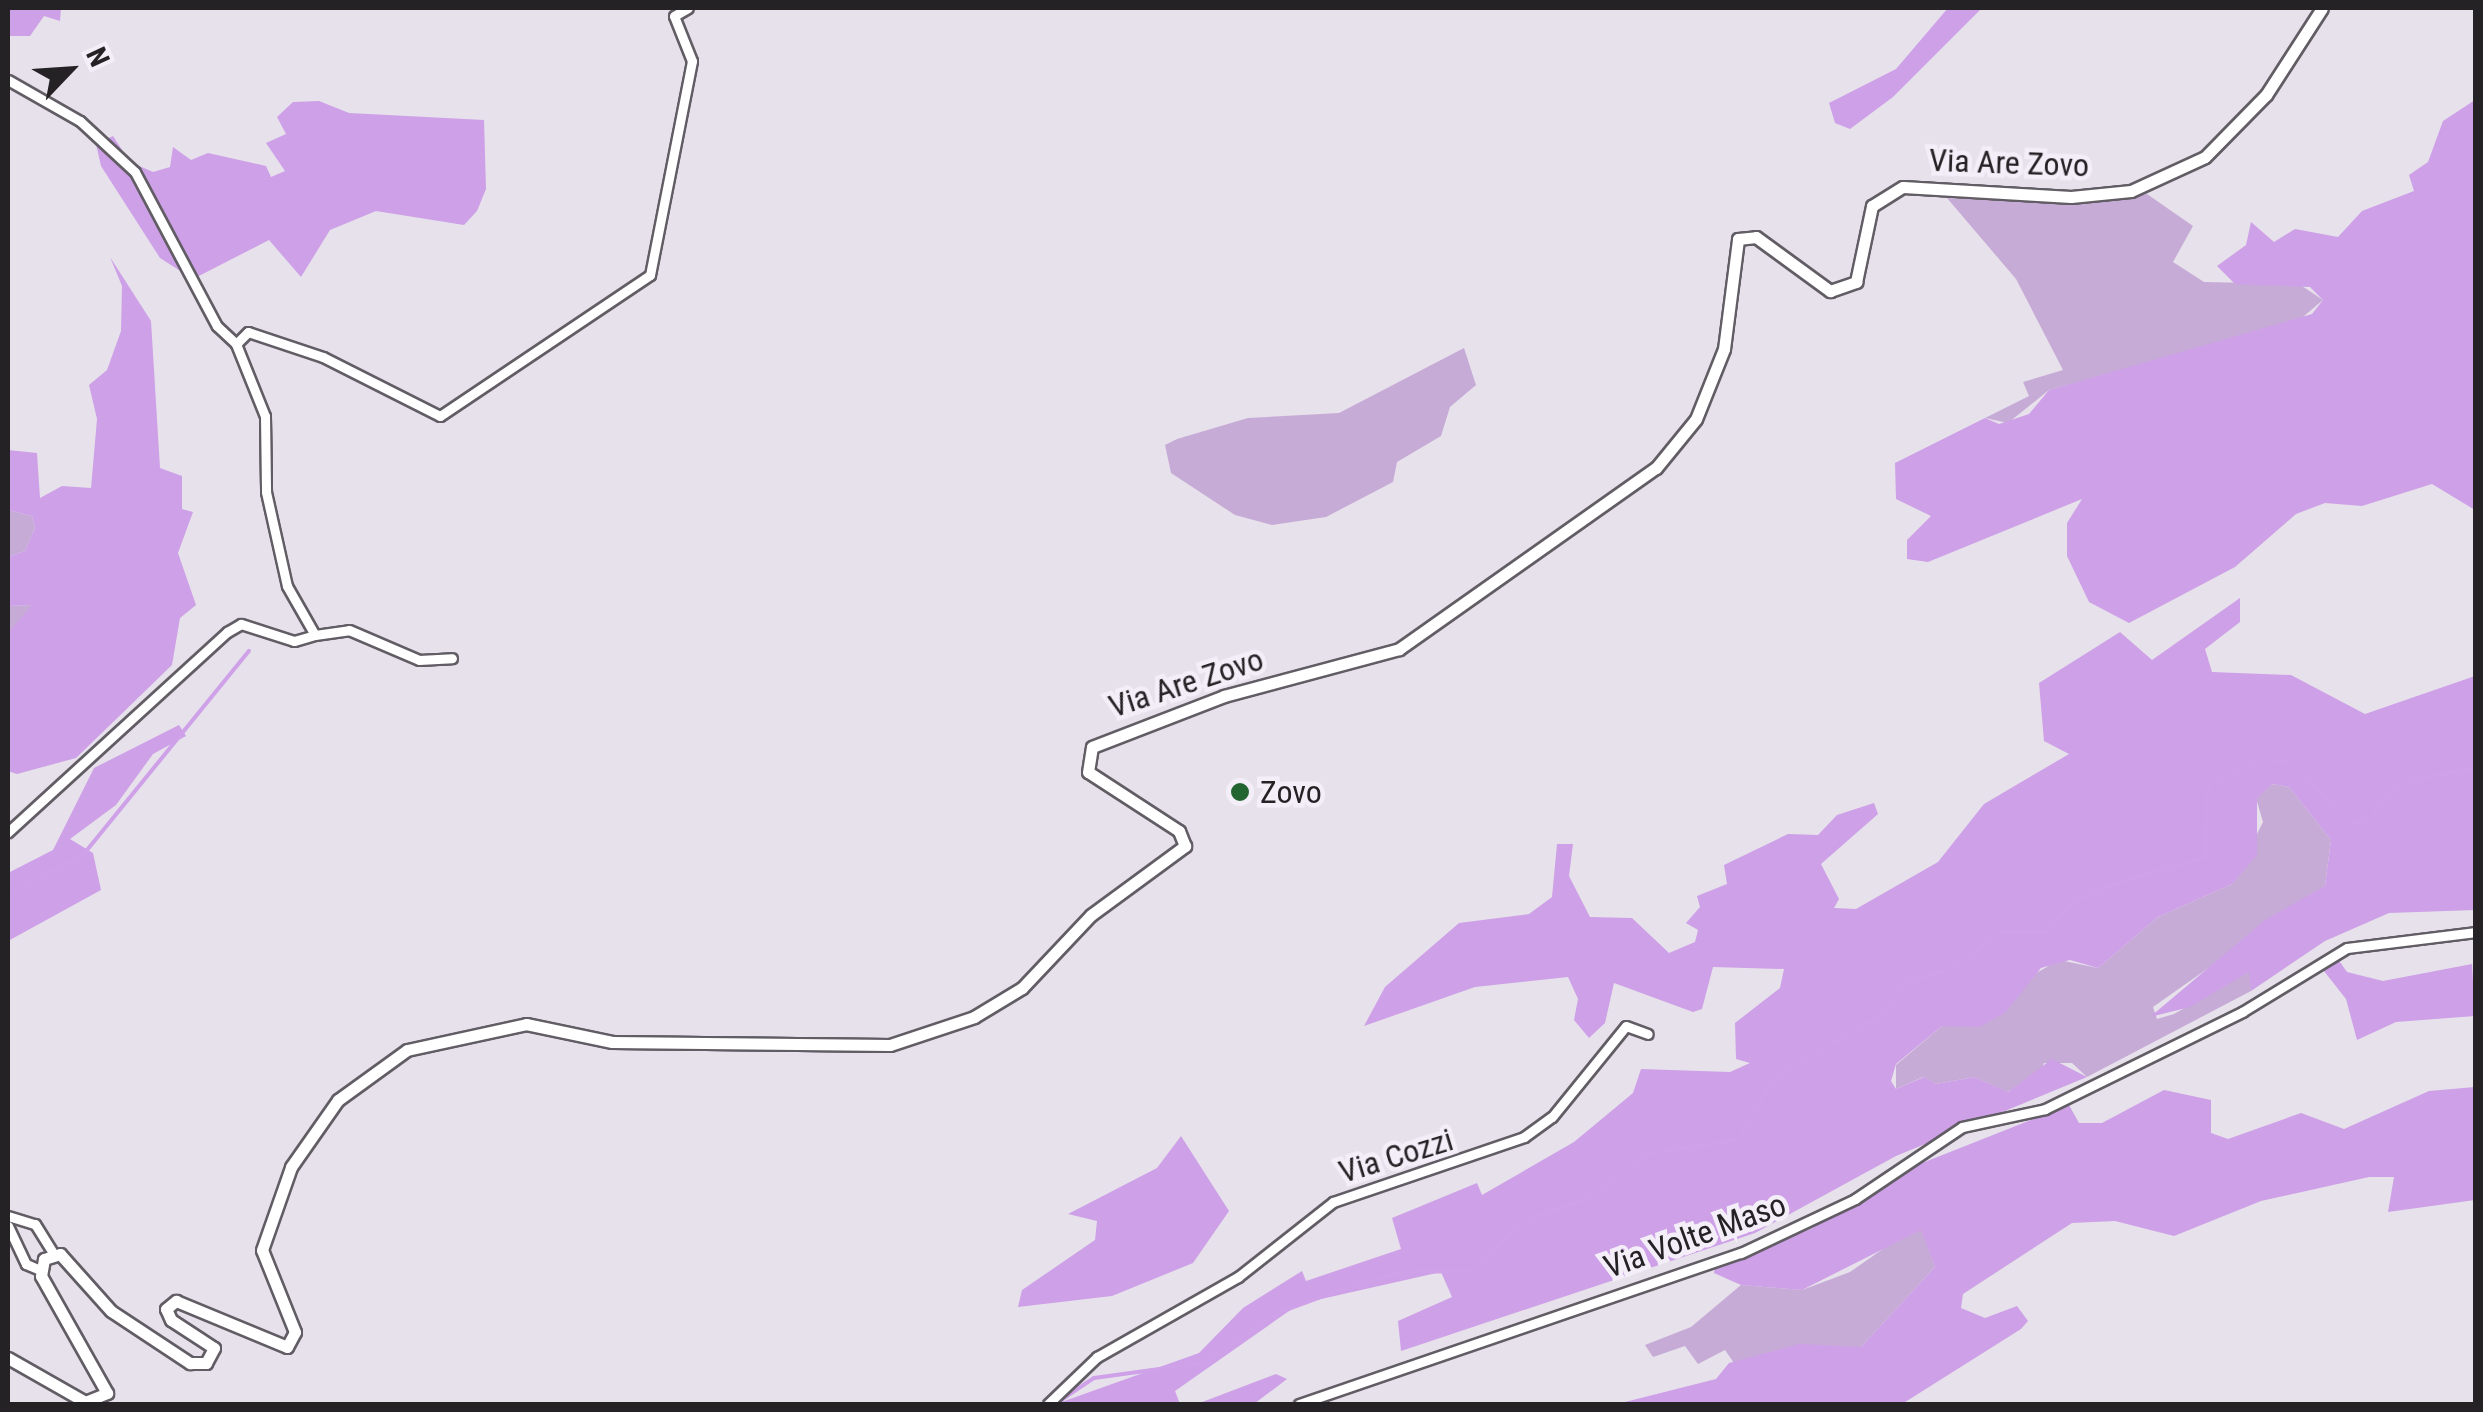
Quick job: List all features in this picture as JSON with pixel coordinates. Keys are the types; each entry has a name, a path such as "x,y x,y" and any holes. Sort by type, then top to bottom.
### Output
{"street":[{"path":"236,344 248,332 322,357 440,416 650,275 692,61 674,16 688,8"},
{"name":"Via Are Zovo","path":"8,1216 36,1224 54,1255 68,1257 111,1310 190,1363 206,1363 214,1348 171,1320 167,1306 176,1300 284,1348 296,1332 262,1250 291,1167 338,1100 407,1050 526,1024 612,1042 890,1045 974,1018 1022,988 1091,915 1185,846 1179,830 1088,772 1092,747 1224,696 1399,649 1643,478 1674,450 1710,384 1730,324 1738,238 1756,238 1830,291 1856,282 1872,206 1903,187 2071,197 2131,190 2205,157 2266,95 2322,8"},
{"path":"8,80 80,121 135,172 217,326 236,344 265,416 266,492 287,586 316,635"},
{"path":"8,832 227,632 241,624 294,641 349,630 419,660 452,658"},
{"name":"Via Volte Maso","path":"1299,1404 1741,1254 1855,1199 1962,1128 2045,1109 2242,1012 2347,948 2476,932"},
{"name":"Via Cozzi","path":"1048,1404 1097,1357 1238,1277 1333,1202 1524,1137 1552,1117 1626,1026 1648,1034"},
{"path":"8,1226 26,1264 40,1270 107,1392 85,1402 8,1358"},
{"path":"40,1270 54,1255"}],"shaded area":[{"path":"8,8 61,8 60,21 44,16 30,36 8,36"},
{"path":"1948,8 1982,8 1893,97 1850,129 1835,123 1829,103 1896,69"},
{"path":"2475,100 2475,510 2432,484 2362,506 2325,503 2296,514 2235,567 2129,623 2089,602 2067,556 2067,523 2082,499 1928,562 1907,559 1907,540 1931,516 1896,499 1895,463 1985,418 1999,424 2029,414 2049,390 2312,314 2323,300 2310,287 2235,284 2217,266 2246,245 2251,222 2274,242 2295,229 2338,237 2362,211 2414,191 2409,175 2428,162 2443,121"},
{"path":"319,101 349,113 484,120 486,189 477,211 464,225 376,211 330,230 301,277 269,240 193,279 160,258 101,166 96,144 113,136 130,162 153,172 170,167 173,147 191,160 208,153 266,166 271,177 285,171 266,143 286,134 277,117 293,102"},
{"path":"2147,194 2193,226 2173,262 2204,282 2299,284 2323,300 2297,322 2049,390 2008,423 1985,418 2029,396 2023,382 2063,370 2016,279 1947,198 2084,204"},
{"path":"110,257 151,321 160,468 182,476 182,509 193,512 178,553 196,605 180,618 172,665 76,758 17,774 8,771 8,633 32,605 8,606 8,557 25,551 35,528 32,516 8,510 8,450 37,453 40,498 62,486 91,488 97,419 89,385 107,370 121,331 122,286"},
{"path":"1464,348 1476,385 1450,407 1441,436 1397,462 1393,482 1326,517 1272,525 1235,515 1171,473 1165,445 1177,439 1248,418 1339,413"},
{"path":"8,510 32,516 35,528 25,551 8,557"},
{"path":"2240,598 2240,622 2205,649 2212,672 2291,675 2365,714 2475,676 2475,910 2389,913 2325,941 2251,991 2249,972 2190,1007 2150,1017 2265,920 2325,886 2331,840 2289,787 2273,784 2257,798 2257,855 2232,884 2158,917 2098,968 2070,960 2041,968 2005,1013 1979,1027 1942,1026 1896,1064 1891,1081 1896,1089 1924,1077 1936,1084 1974,1077 2008,1092 2052,1059 2087,1077 1896,1156 1755,1233 1401,1351 1398,1321 1452,1297 1441,1272 1299,1304 1175,1391 1180,1404 1056,1404 1199,1353 1243,1308 1302,1271 1306,1281 1401,1249 1392,1218 1477,1183 1482,1195 1574,1142 1633,1093 1641,1069 1730,1072 1750,1063 1736,1059 1735,1023 1780,988 1784,969 1713,967 1702,1009 1693,1012 1614,983 1605,1023 1589,1038 1574,1020 1578,999 1568,977 1475,987 1364,1026 1385,987 1459,923 1529,914 1552,897 1557,844 1573,844 1569,876 1590,917 1632,918 1669,953 1695,942 1698,930 1686,923 1700,907 1697,896 1727,884 1724,865 1788,834 1818,835 1837,815 1874,803 1878,814 1821,864 1839,899 1834,908 1856,909 1938,862 1984,804 2069,754 2044,741 2039,683 2120,632 2152,660"},
{"path":"32,605 30,616 8,633 8,606"},
{"path":"179,725 186,736 153,754 116,805 70,839 93,853 101,890 8,941 8,873 53,850 94,768"},
{"path":"2273,784 2289,787 2331,840 2325,886 2153,1007 2157,1019 2174,1014 2250,971 2251,991 2087,1077 2072,1063 2044,1063 2038,1078 2007,1092 1974,1077 1936,1084 1923,1077 1896,1089 1896,1065 1942,1026 2004,1013 2031,976 2059,960 2098,968 2158,917 2232,884 2263,822 2256,798"},
{"path":"2335,955 2347,972 2383,981 2472,964 2475,1016 2396,1022 2357,1040 2346,999 2320,966"},
{"path":"2475,1087 2475,1200 2388,1212 2394,1177 2369,1177 2261,1201 2174,1236 2115,1221 2072,1223 1963,1294 1961,1308 1985,1318 2017,1306 2028,1321 2021,1329 1902,1404 1617,1404 1716,1379 1729,1363 1799,1344 1861,1347 1935,1267 1921,1230 1802,1290 1741,1285 1714,1273 1716,1262 1811,1229 1902,1171 2069,1105 2079,1123 2102,1123 2164,1090 2211,1100 2211,1133 2228,1139 2301,1113 2344,1129 2429,1091"},
{"path":"1181,1136 1229,1211 1193,1263 1112,1296 1018,1307 1022,1290 1095,1240 1097,1221 1068,1214 1157,1168"},
{"path":"1910,1230 1922,1230 1935,1267 1861,1347 1789,1347 1736,1366 1725,1350 1698,1364 1685,1346 1653,1357 1645,1345 1691,1327 1741,1285 1802,1290 1850,1272"},
{"path":"1276,1374 1287,1379 1254,1404 1197,1404"}],"waterway":[{"path":"8,895 83,855 249,651"},
{"path":"1055,1404 1094,1378 1203,1363 1280,1312 1337,1291 1402,1272 1469,1271 1527,1220 1585,1200 1651,1153 1738,1140 1774,1078 1885,1013 1906,981 1951,970 2001,932 2046,932 2072,903 2113,884 2206,857 2208,786 2259,759 2285,762 2355,822 2370,821 2384,797 2412,780 2476,768"}],"place":[{"name":"Zovo","path":"1240,792"}]}
